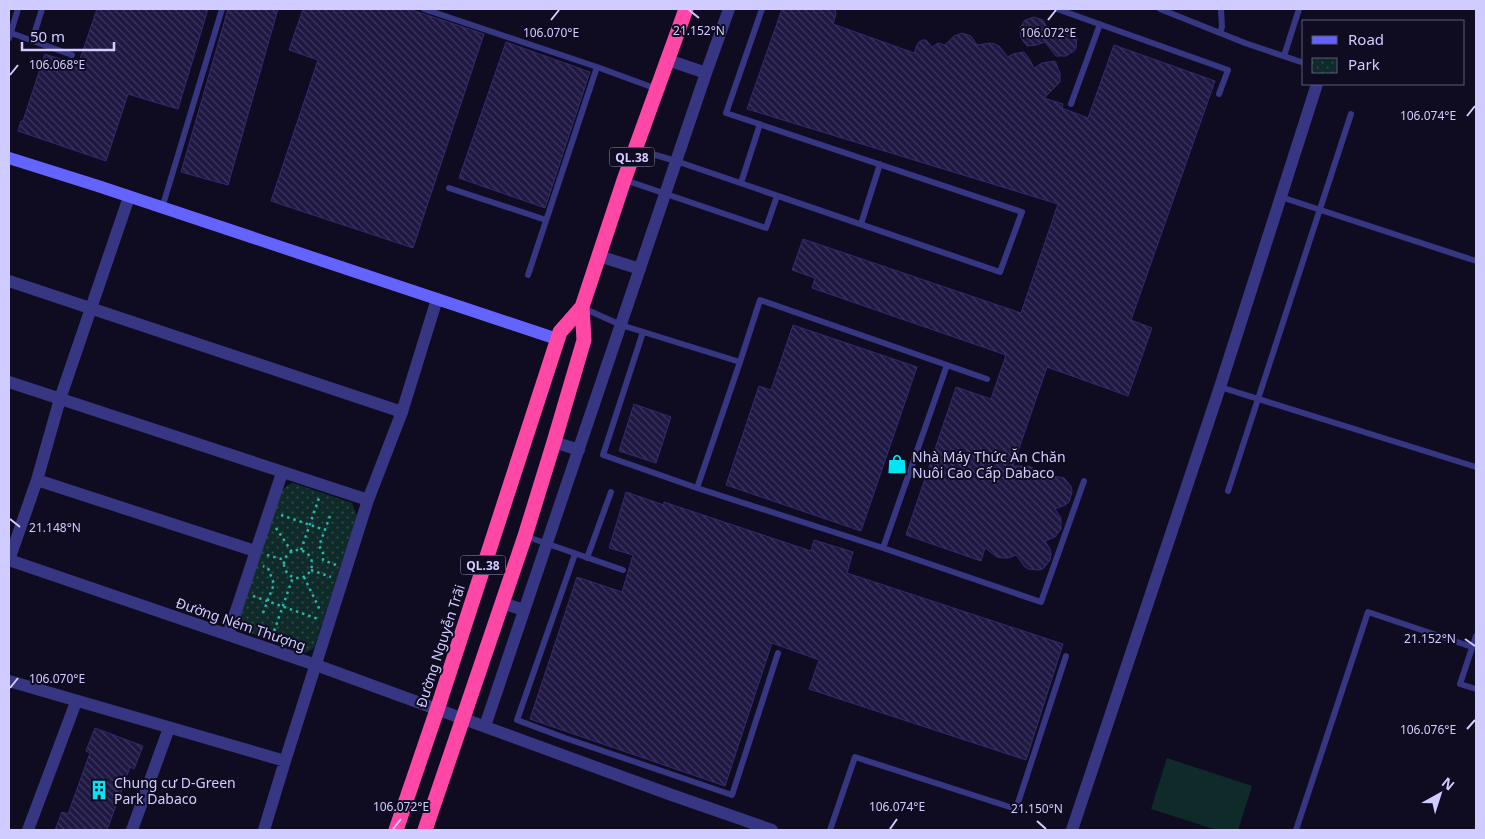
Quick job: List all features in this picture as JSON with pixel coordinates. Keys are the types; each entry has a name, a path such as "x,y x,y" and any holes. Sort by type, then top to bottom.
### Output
{"highway":[{"name":"Đường Nguyễn Trãi","path":"425,830 525,536 554,442 584,340 582,307 624,180 686,9"},
{"name":"Đường Nguyễn Trãi","path":"396,830 557,339 560,332 582,307"}],"street":[{"path":"485,726 729,9"},
{"path":"668,60 706,73"},
{"path":"1072,830 1220,387 1317,85"},
{"path":"9,158 557,339"},
{"path":"9,560 37,480 60,399 129,197"},
{"path":"599,256 640,269"},
{"path":"9,281 402,412"},
{"path":"264,830 368,500 402,412 437,299"},
{"path":"9,382 368,500"},
{"path":"554,442 579,450"},
{"path":"228,635 257,556 282,473"},
{"path":"37,480 257,556"},
{"name":"Đường Ném Thượng","path":"9,560 316,665 772,830"},
{"path":"502,603 524,610"},
{"path":"9,682 285,761"},
{"path":"28,830 76,702"},
{"path":"132,830 169,728"}],"lane":[{"path":"18,9 10,36 32,40 72,55"},
{"path":"32,40 42,9"},
{"path":"162,208 222,9"},
{"path":"424,9 598,67 657,89"},
{"path":"635,149 676,161 1000,272 1022,212 726,113 762,9"},
{"path":"1057,9 1228,70 1219,94"},
{"path":"1160,9 1245,43 1302,62"},
{"path":"1220,9 1222,27 1220,32"},
{"path":"1284,56 1299,9"},
{"path":"1071,104 1100,24"},
{"path":"528,274 598,67"},
{"path":"1228,491 1352,114"},
{"path":"740,183 760,124"},
{"path":"861,224 880,164"},
{"path":"624,180 766,228 776,196"},
{"path":"449,188 546,220"},
{"path":"1281,197 1476,262"},
{"path":"697,488 760,300 987,379"},
{"path":"582,307 621,325 740,362"},
{"path":"643,332 603,455 697,488 883,548 1041,602 1084,481"},
{"path":"883,548 947,365"},
{"path":"1220,387 1476,467"},
{"path":"587,558 611,492"},
{"path":"525,536 623,570"},
{"path":"575,554 516,720 574,742 732,796 778,653"},
{"path":"1296,830 1368,612 1472,647"},
{"path":"1476,636 1460,684 1476,689"},
{"path":"830,830 855,757 1016,809 1066,656"}],"path":[{"path":"301,550 321,494"},
{"path":"275,512 325,530"},
{"path":"330,516 319,546 323,552 324,560 338,566"},
{"path":"272,521 292,552"},
{"path":"301,550 311,558 311,570 304,577 293,577 284,568 285,560 288,554 301,550"},
{"path":"257,556 285,560"},
{"path":"257,556 268,568 274,584 263,613"},
{"path":"311,570 334,578"},
{"path":"272,639 293,577"},
{"path":"304,577 322,614"},
{"path":"247,593 320,620"}],"green space":[{"path":"293,483 352,503 357,516 314,648 305,653 240,629 236,621 281,492"},
{"path":"1167,758 1252,786 1238,830 1217,830 1151,809"}],"building":[{"path":"97,9 208,9 178,109 128,94 106,161 18,131 45,54 78,65"},
{"path":"228,9 278,9 228,185 181,172"},
{"path":"303,9 409,9 484,34 413,248 271,201 318,60 289,50"},
{"path":"782,9 835,9 836,14 833,24 914,53 918,43 922,40 926,40 932,47 938,43 945,45 954,36 962,33 971,36 977,45 990,43 999,46 1008,57 1024,52 1034,68 1042,63 1055,61 1060,73 1060,82 1044,98 1063,104 1062,108 1088,118 1114,45 1215,81 1131,320 1152,328 1128,396 1047,367 1013,466 1033,468 1042,480 1054,476 1064,478 1071,486 1072,492 1069,502 1055,509 1061,518 1061,529 1055,537 1045,541 1051,554 1050,560 1044,568 1039,570 1028,569 1016,555 1008,558 997,557 985,548 981,561 906,535 956,387 991,399 1006,355 812,288 815,278 792,270 803,239 1021,313 1058,204 747,109"},
{"path":"1034,17 1043,20 1050,33 1059,28 1072,31 1077,38 1074,51 1066,56 1056,56 1045,42 1027,46 1021,38 1020,28 1025,20"},
{"path":"506,42 590,72 545,208 459,178"},
{"path":"793,325 917,367 861,531 726,485 759,386 771,390"},
{"path":"634,404 671,417 656,463 619,451"},
{"path":"626,492 664,505 664,502 811,551 814,540 853,552 847,573 1063,644 1026,760 809,689 819,660 772,643 725,786 530,719 577,577 622,592 633,555 609,548"},
{"name":"Chung cư D-Green Park Dabaco","path":"95,728 143,746 134,769 130,767 107,830 55,830 62,812 68,814 90,753 86,751"}],"place":[{"name":"Nhà Máy Thức Ăn Chăn Nuôi Cao Cấp Dabaco","path":"897,464"},
{"name":"Chung cư D-Green Park Dabaco","path":"99,790"}]}
